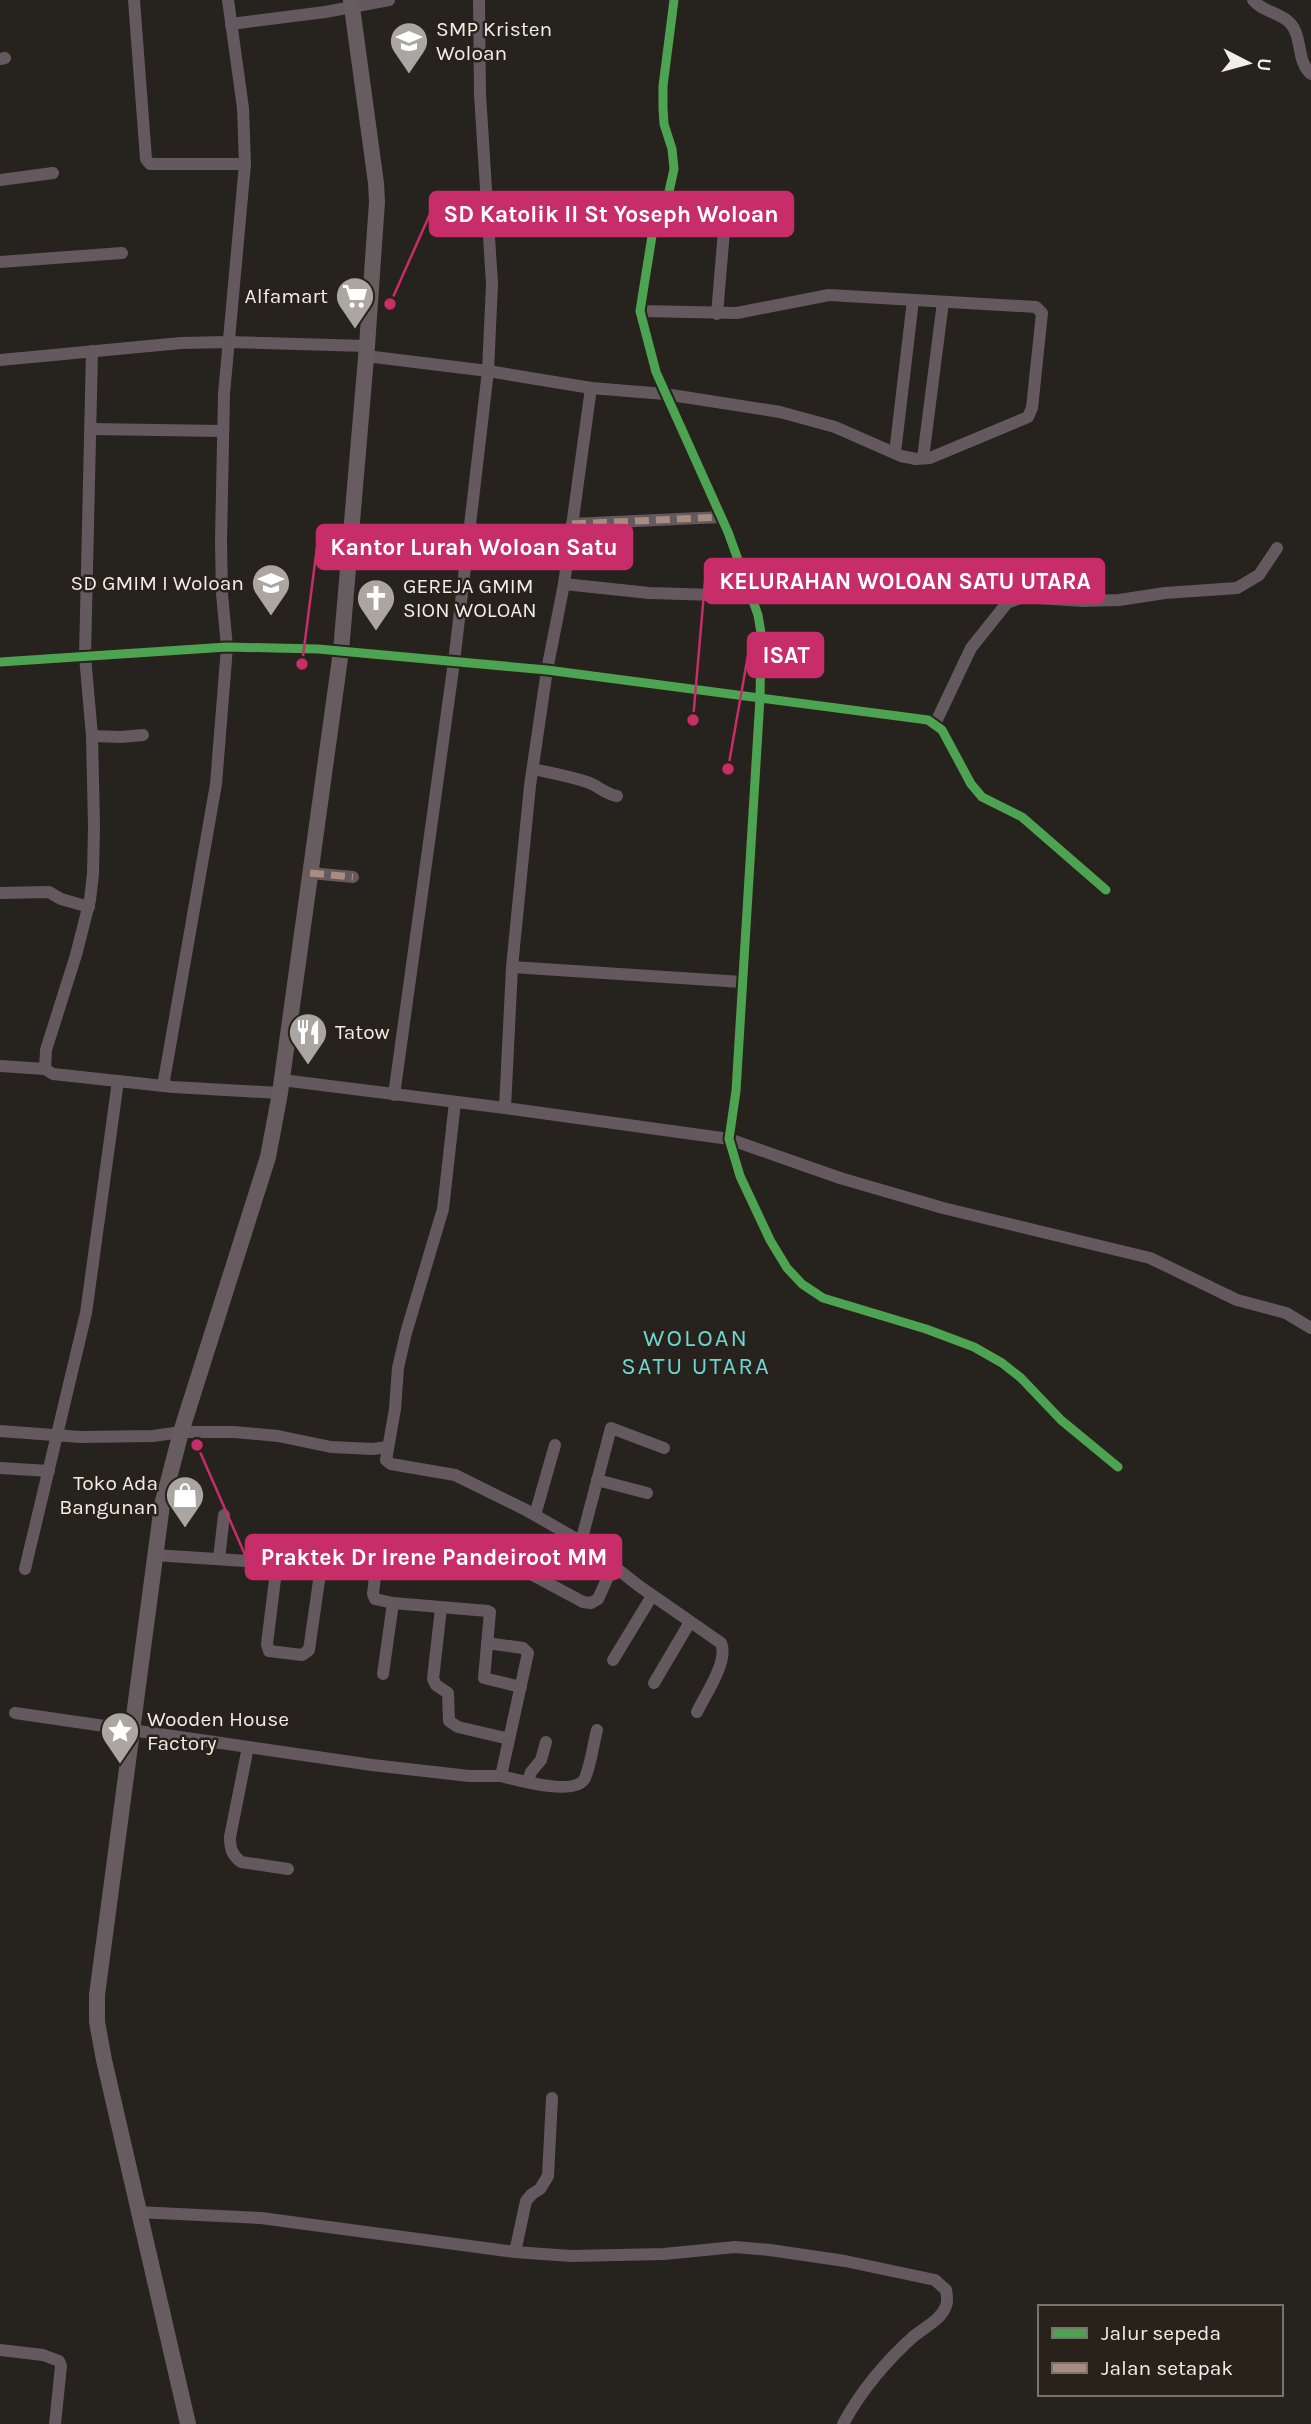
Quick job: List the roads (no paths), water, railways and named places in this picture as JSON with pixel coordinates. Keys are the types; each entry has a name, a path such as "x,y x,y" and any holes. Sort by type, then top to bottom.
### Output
{"main road":[{"path":"188,2424 137,2212 104,2060 97,2008 162,1505 181,1432 268,1157 281,1087 341,651 376,225 376,183 351,4"}],"street":[{"path":"134,0 146,159 149,164 246,164"},
{"path":"163,1086 216,784 227,647 222,594 223,431 246,164 243,108 228,0"},
{"path":"232,24 389,0"},
{"path":"394,1095 454,662 488,371 492,284 480,105 478,0"},
{"path":"674,0 663,108 674,169 668,196 652,236 640,311 649,354 721,517 758,615 761,633 760,698 736,1091 729,1139 740,1176 770,1240 787,1268 802,1283 823,1298 926,1329 974,1347 1002,1363 1021,1378 1061,1420 1118,1467"},
{"path":"1253,0 1258,6 1290,23 1303,65 1311,74"},
{"path":"0,180 53,173"},
{"path":"717,314 724,231"},
{"path":"0,262 122,253"},
{"path":"0,360 181,343 229,342 367,351 591,388 665,394 780,412 835,427 908,458 930,458 1028,417 1034,397 1041,310 1036,307 829,295 737,313 640,311"},
{"path":"895,453 913,300"},
{"path":"923,458 943,302"},
{"path":"45,1069 46,1049 89,907 94,854 92,736 85,656 92,351"},
{"path":"505,1108 512,967 533,769 547,670 564,584 591,388"},
{"path":"91,429 223,431"},
{"path":"572,523 721,517"},
{"path":"934,724 971,648 1007,603 1023,597 1083,601 1119,600 1237,587 1259,575 1277,548"},
{"path":"564,584 649,593 750,596"},
{"path":"0,662 227,647 341,651 547,670 928,720 942,730 971,784 982,797 1022,817 1106,890"},
{"path":"92,736 143,735"},
{"path":"533,769 580,780 597,786 604,793 617,796"},
{"path":"310,873 353,877"},
{"path":"0,893 49,892 61,900 89,907"},
{"path":"512,967 742,982"},
{"path":"0,1066 45,1069 53,1074 163,1086 281,1087 394,1095 729,1139 840,1178 943,1208 1141,1255 1237,1300 1286,1313 1311,1328"},
{"path":"25,1569 86,1313 118,1081"},
{"path":"456,1102 443,1209 398,1368 386,1460 391,1464 455,1475 535,1515 581,1542 652,1596 722,1643 723,1660 697,1712"},
{"path":"581,1542 611,1428 664,1448"},
{"path":"0,1431 80,1437 181,1432 278,1436 349,1448 387,1447"},
{"path":"535,1515 555,1445"},
{"path":"0,1468 49,1471"},
{"path":"597,1480 647,1493"},
{"path":"219,1559 224,1515"},
{"path":"324,1546 309,1650 304,1654 275,1653 267,1648 277,1563 285,1545 324,1546 378,1550 499,1561 514,1565 583,1602 591,1603 598,1599 613,1566"},
{"path":"378,1550 376,1599 490,1612 483,1671 485,1680 521,1687"},
{"path":"154,1555 277,1563"},
{"path":"613,1660 652,1596"},
{"path":"383,1674 393,1603"},
{"path":"441,1608 433,1679 436,1685 449,1693 449,1721 458,1727 509,1739"},
{"path":"654,1683 690,1622"},
{"path":"487,1643 528,1651 501,1776"},
{"path":"15,1713 469,1776 501,1776 559,1787 570,1787 584,1780 597,1730"},
{"path":"528,1781 531,1772 541,1760 546,1742"},
{"path":"248,1747 230,1849 241,1862 288,1869"},
{"path":"515,2252 526,2201 540,2189 548,2176 552,2098"},
{"path":"137,2212 261,2218 515,2252 571,2256 664,2254 735,2247 845,2261 935,2280 946,2290 946,2307 941,2315 915,2335 879,2371 855,2402 843,2424"},
{"path":"0,2350 43,2355 59,2361 61,2366 55,2424"}],"place":[{"name":"SMP Kristen Woloan","path":"409,75"},
{"name":"SD Katolik II St Yoseph Woloan","path":"390,304"},
{"name":"Alfamart","path":"355,330"},
{"name":"SD GMIM I Woloan","path":"271,617"},
{"name":"GEREJA GMIM SION WOLOAN","path":"376,632"},
{"name":"Kantor Lurah Woloan Satu","path":"302,664"},
{"name":"KELURAHAN WOLOAN SATU UTARA","path":"693,720"},
{"name":"ISAT","path":"728,769"},
{"name":"Tatow","path":"308,1066"},
{"name":"Praktek Dr Irene Pandeiroot MM","path":"197,1445"},
{"name":"Toko Ada Bangunan","path":"185,1529"},
{"name":"Wooden House Factory","path":"120,1765"}],"district":[{"name":"WOLOAN SATU UTARA","path":"696,1352"}]}
